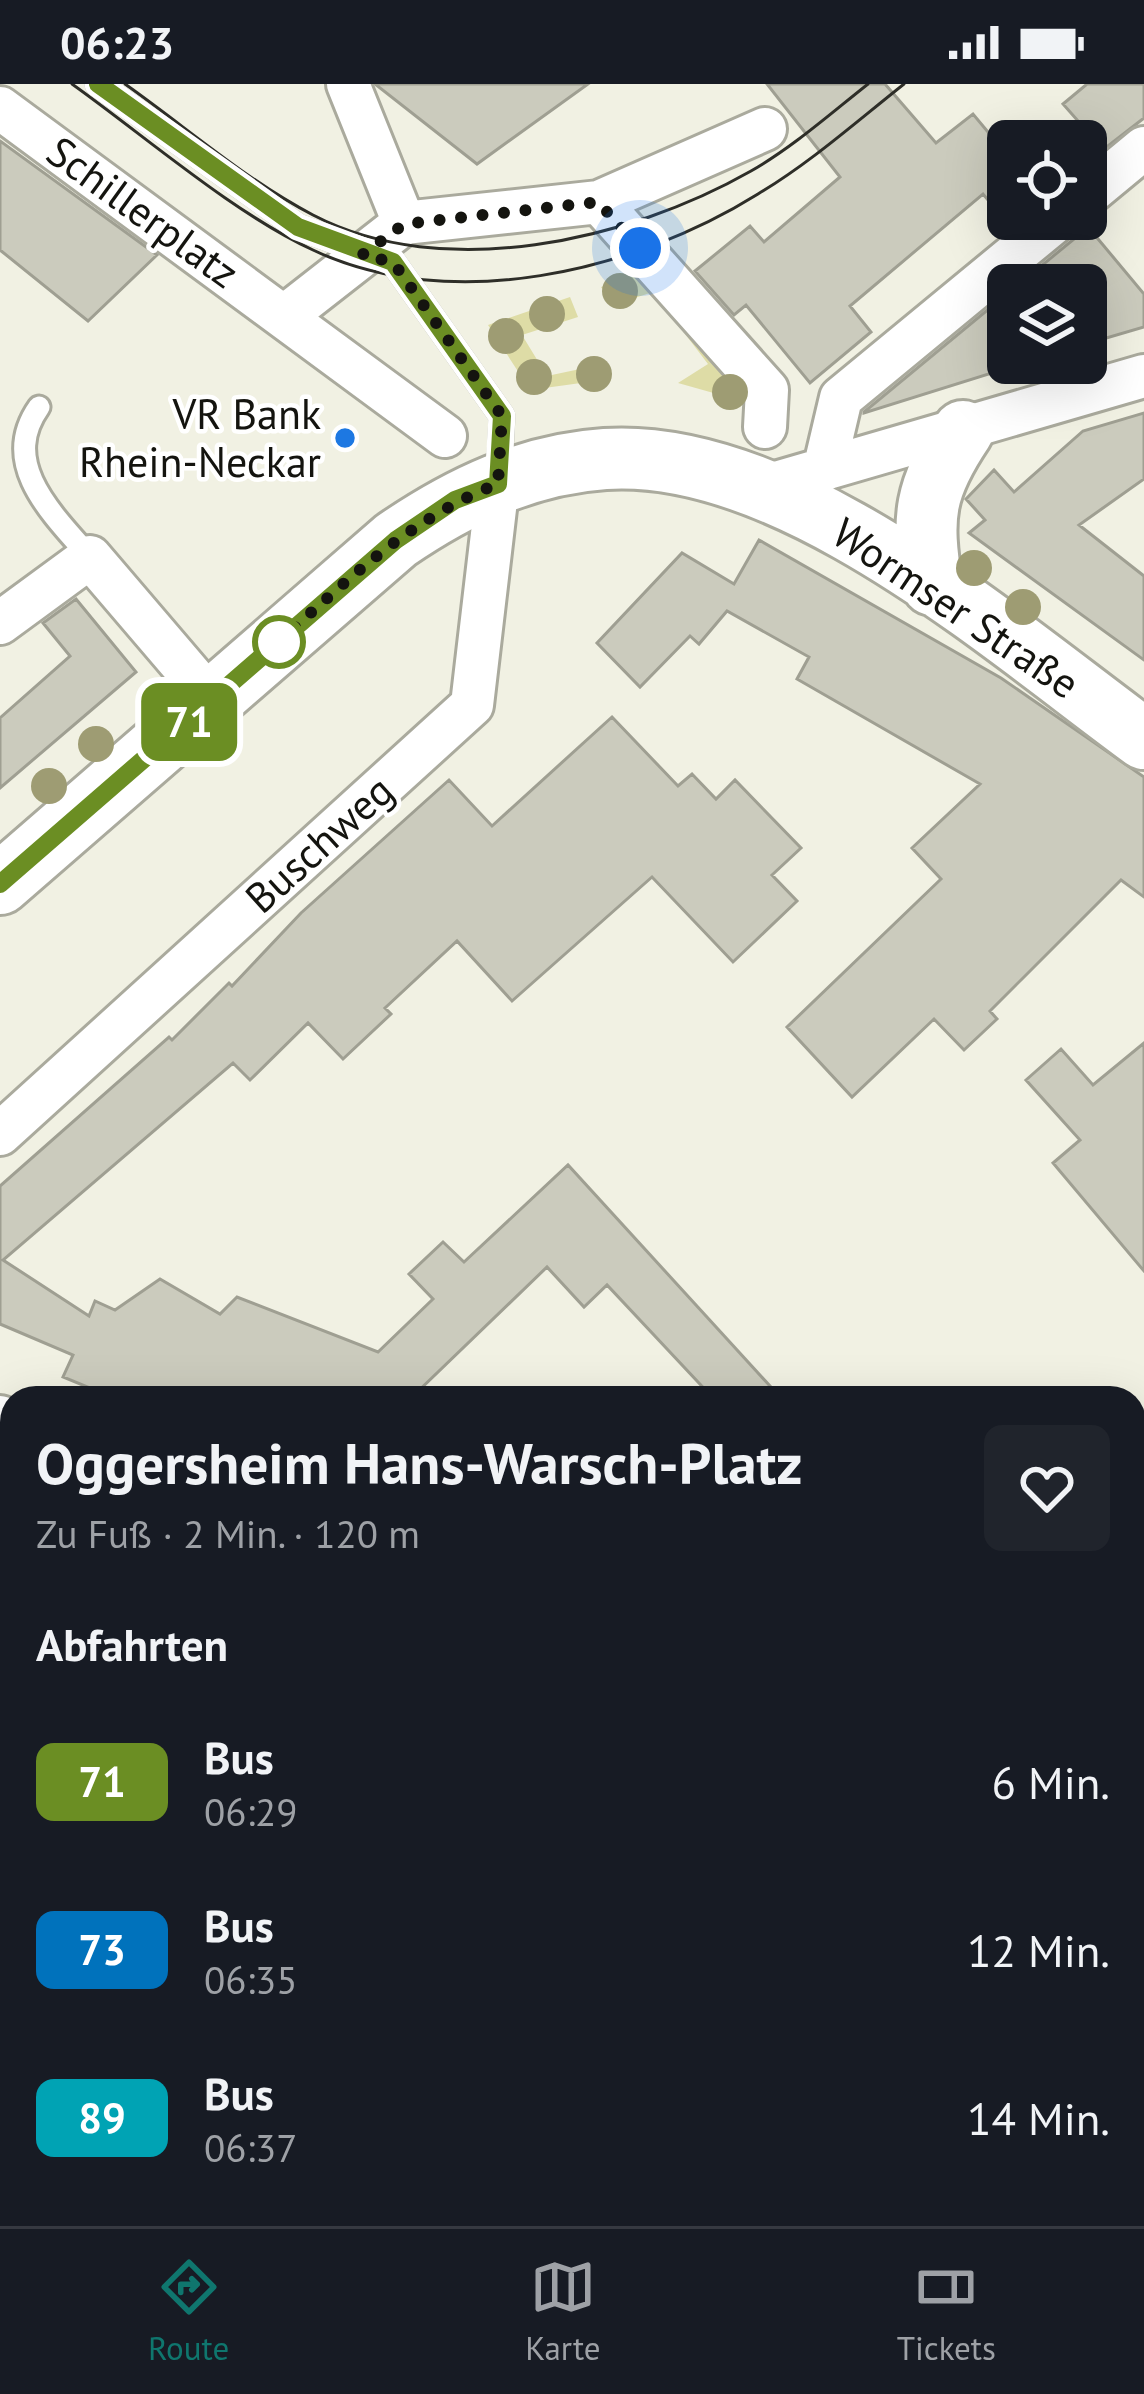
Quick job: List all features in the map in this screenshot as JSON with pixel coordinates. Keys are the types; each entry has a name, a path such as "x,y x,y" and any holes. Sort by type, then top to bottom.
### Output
{"street":[{"path":"348,84 404,224"},
{"name":"Schillerplatz","path":"0,109 445,436"},
{"path":"285,316 404,224 598,202 765,129"},
{"path":"1107,179 1144,148"},
{"path":"598,202 767,390 766,427"},
{"path":"824,470 841,398 1033,240"},
{"path":"0,884 396,540 455,500 552,467 644,459 762,487 1144,376"},
{"path":"932,585 924,506 939,466 963,431"},
{"name":"Buschweg","path":"0,1134 472,705 498,484"},
{"name":"Wormser Straße","path":"762,487 932,585 1144,739"},
{"path":"0,623 90,557 213,701"}],"lane":[{"path":"98,84 298,227 362,255 393,262 502,416 498,484"},
{"path":"39,407 14,427 8,447 12,469 90,557"}],"shaded area":[{"path":"644,273 749,403 678,383 708,364 653,292 613,305 601,287"},
{"path":"570,297 578,317 522,335 547,376 599,365 610,379 530,390 488,325"}],"building":[{"path":"375,84 588,84 477,164"},
{"path":"767,84 885,84 936,143 973,114 987,131 987,199 983,194 850,306 871,332 810,383 746,305 734,315 695,271 750,226 764,242 840,177"},
{"path":"1087,84 1144,84 1144,118 1107,147 1107,120 1077,120 1063,104"},
{"path":"0,141 157,255 88,321 0,250"},
{"path":"1073,240 1099,240 1144,294 1144,327 1107,338 1107,264 1044,264"},
{"path":"987,310 987,375 864,412"},
{"path":"1144,413 1144,479 1079,525 1144,576 1144,660 969,533 985,520 966,499 994,470 1014,492 1083,431"},
{"path":"759,540 1001,678 1144,777 1144,897 1121,880 990,1011 997,1019 964,1050 934,1019 852,1097 787,1027 941,879 912,848 980,784 797,679 809,657 727,611 699,644 690,636 640,687 597,643 682,553 734,584"},
{"path":"76,599 136,672 0,788 0,718 70,656 43,623"},
{"path":"612,717 678,786 692,774 716,799 735,780 801,848 772,875 797,901 733,962 652,877 512,1001 457,941 385,1008 391,1014 343,1059 308,1023 250,1080 233,1063 3,1260 89,1316 95,1301 115,1310 160,1279 220,1314 237,1297 378,1352 433,1299 409,1274 443,1242 464,1262 568,1165 770,1386 702,1386 607,1285 584,1307 547,1267 423,1386 85,1386 63,1377 73,1355 0,1324 0,1186 169,1037 172,1040 229,983 232,986 301,913 449,780 492,826"},
{"path":"1144,1043 1144,1271 1053,1163 1080,1140 1026,1080 1061,1049 1093,1085"}],"tram line":[{"path":"72,84 221,195 313,250 367,269 423,280 481,281 540,276 599,263 709,221 796,169 904,84"},
{"path":"125,84 240,170 313,215 364,236 419,247 477,249 593,234 702,196 782,152 868,84"}],"bus line":[{"name":"71","path":"0,884 396,540 455,500 498,484 502,416 393,262 331,244 298,227 98,84"}],"place":[{"name":"VR Bank Rhein-Neckar","path":"345,438"}],"route":[{"path":"279,642 271,649 396,540 455,500 498,484 502,416 393,262 362,255 404,224 598,202 640,248"}]}
